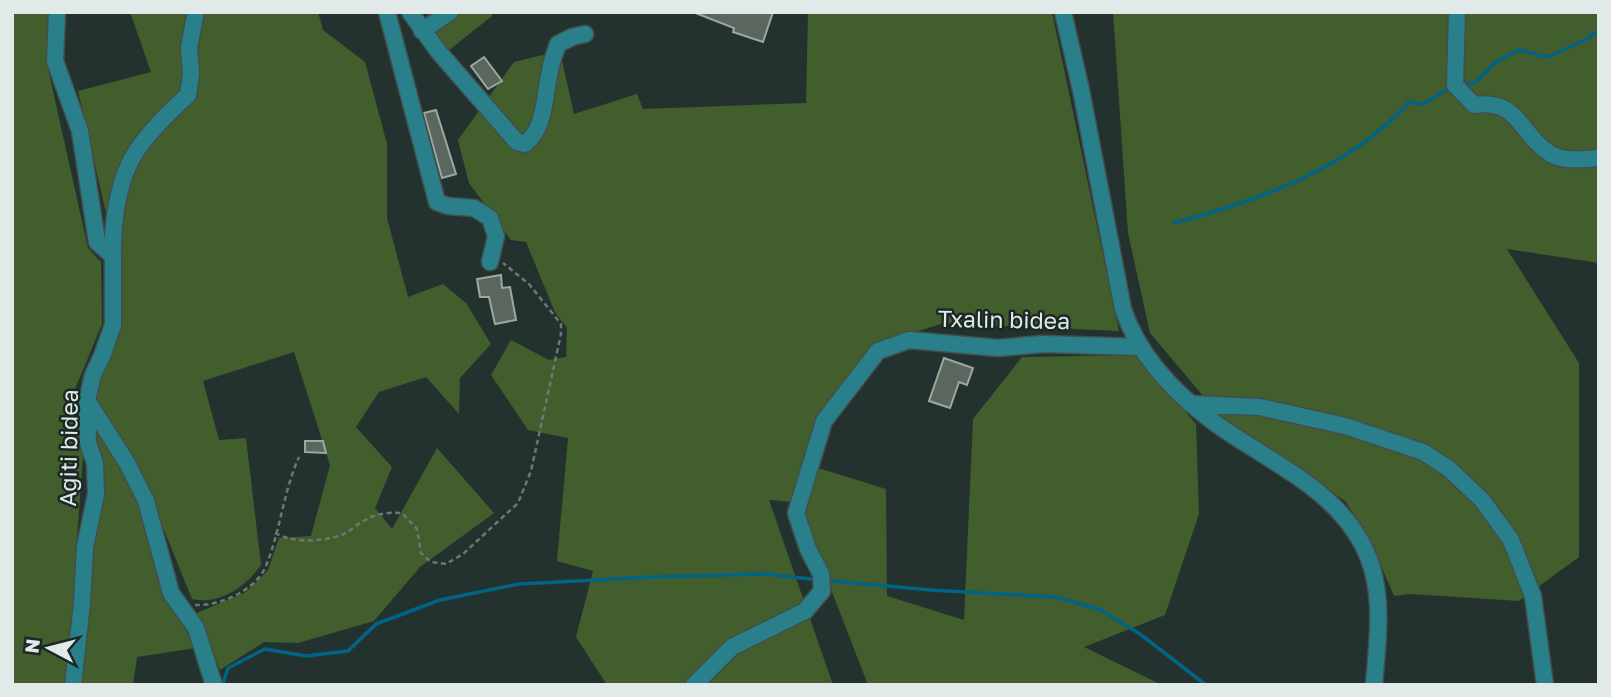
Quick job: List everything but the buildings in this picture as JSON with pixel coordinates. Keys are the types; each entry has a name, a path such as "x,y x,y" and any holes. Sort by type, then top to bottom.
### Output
{"street":[{"path":"57,12 55,61 80,131 96,242 113,256"},
{"name":"Agiti bidea","path":"73,685 85,547 96,494 96,463 88,443 87,400 93,375 103,356 113,325 112,238 118,202 131,160 166,114 188,95 191,74 189,47 196,12"},
{"path":"387,12 437,202 474,208 491,218 496,236 489,262"},
{"path":"410,12 422,31 517,142 525,144 535,136 558,44 585,34"},
{"path":"422,31 450,12"},
{"path":"1063,12 1130,330 1167,380 1191,404 1331,502 1357,534 1372,569 1377,590 1374,685"},
{"path":"1457,12 1455,85 1465,96 1474,105 1492,103 1516,116 1531,138 1553,156 1599,158"},
{"name":"Txalin bidea","path":"694,685 732,647 805,611 822,591 821,574 808,549 796,513 824,421 878,351 908,340 998,348 1043,344 1140,347"},
{"path":"87,400 127,463 146,501 171,593 196,628 214,685"},
{"path":"1191,404 1260,407 1345,426 1423,452 1448,468 1482,500 1511,540 1532,596 1545,685"}],"path":[{"path":"275,533 297,540 322,539 343,535 362,521 384,512 402,513 416,528 421,553 431,562 446,564 463,554 518,503 531,471 561,324 528,284 505,263 489,262"},
{"path":"178,604 206,606 242,591 265,569 288,485 299,457"}],"green space":[{"path":"12,12 49,12 47,64 88,248 101,262 102,324 73,394 83,456 75,567 93,561 101,467 92,415 142,503 165,594 196,648 137,657 133,685 12,685"},
{"path":"130,12 318,12 323,30 365,62 387,144 387,218 408,297 443,284 466,303 491,344 460,378 459,414 426,377 379,392 356,427 392,467 375,508 392,529 437,448 494,513 420,567 374,621 298,643 264,642 220,670 197,613 246,592 268,570 279,538 311,536 330,465 294,352 203,381 219,440 246,438 261,565 240,587 222,597 192,599 153,503 93,399 119,336 120,274 78,91 151,72"},
{"path":"428,12 492,12 492,16 448,51 428,31"},
{"path":"808,12 1052,12 1119,331 944,323 909,334 850,376 794,502 769,500 833,685 607,685 576,637 593,571 557,561 568,438 528,430 491,375 511,340 549,360 566,357 567,328 555,312 526,242 511,240 469,183 458,140 514,62 547,54 562,61 574,114 637,94 643,109 806,103"},
{"path":"1113,12 1599,12 1599,263 1507,249 1579,363 1579,557 1519,601 1410,594 1394,596 1368,536 1345,501 1214,413 1205,398 1150,333 1128,233"},
{"path":"1136,355 1196,424 1199,514 1165,615 1084,647 1162,685 868,685 803,517 815,467 886,489 887,596 964,620 973,419 1022,357"}],"waterway":[{"path":"1463,85 1476,82 1496,62 1519,50 1548,57 1587,39 1599,30"},
{"path":"1174,223 1238,204 1301,179 1359,146 1409,102 1423,104 1451,87"},
{"path":"223,683 228,668 265,649 306,656 348,651 376,624 440,600 519,584 765,574 811,579"},
{"path":"832,581 1055,597 1099,609 1140,634 1206,685"}]}
